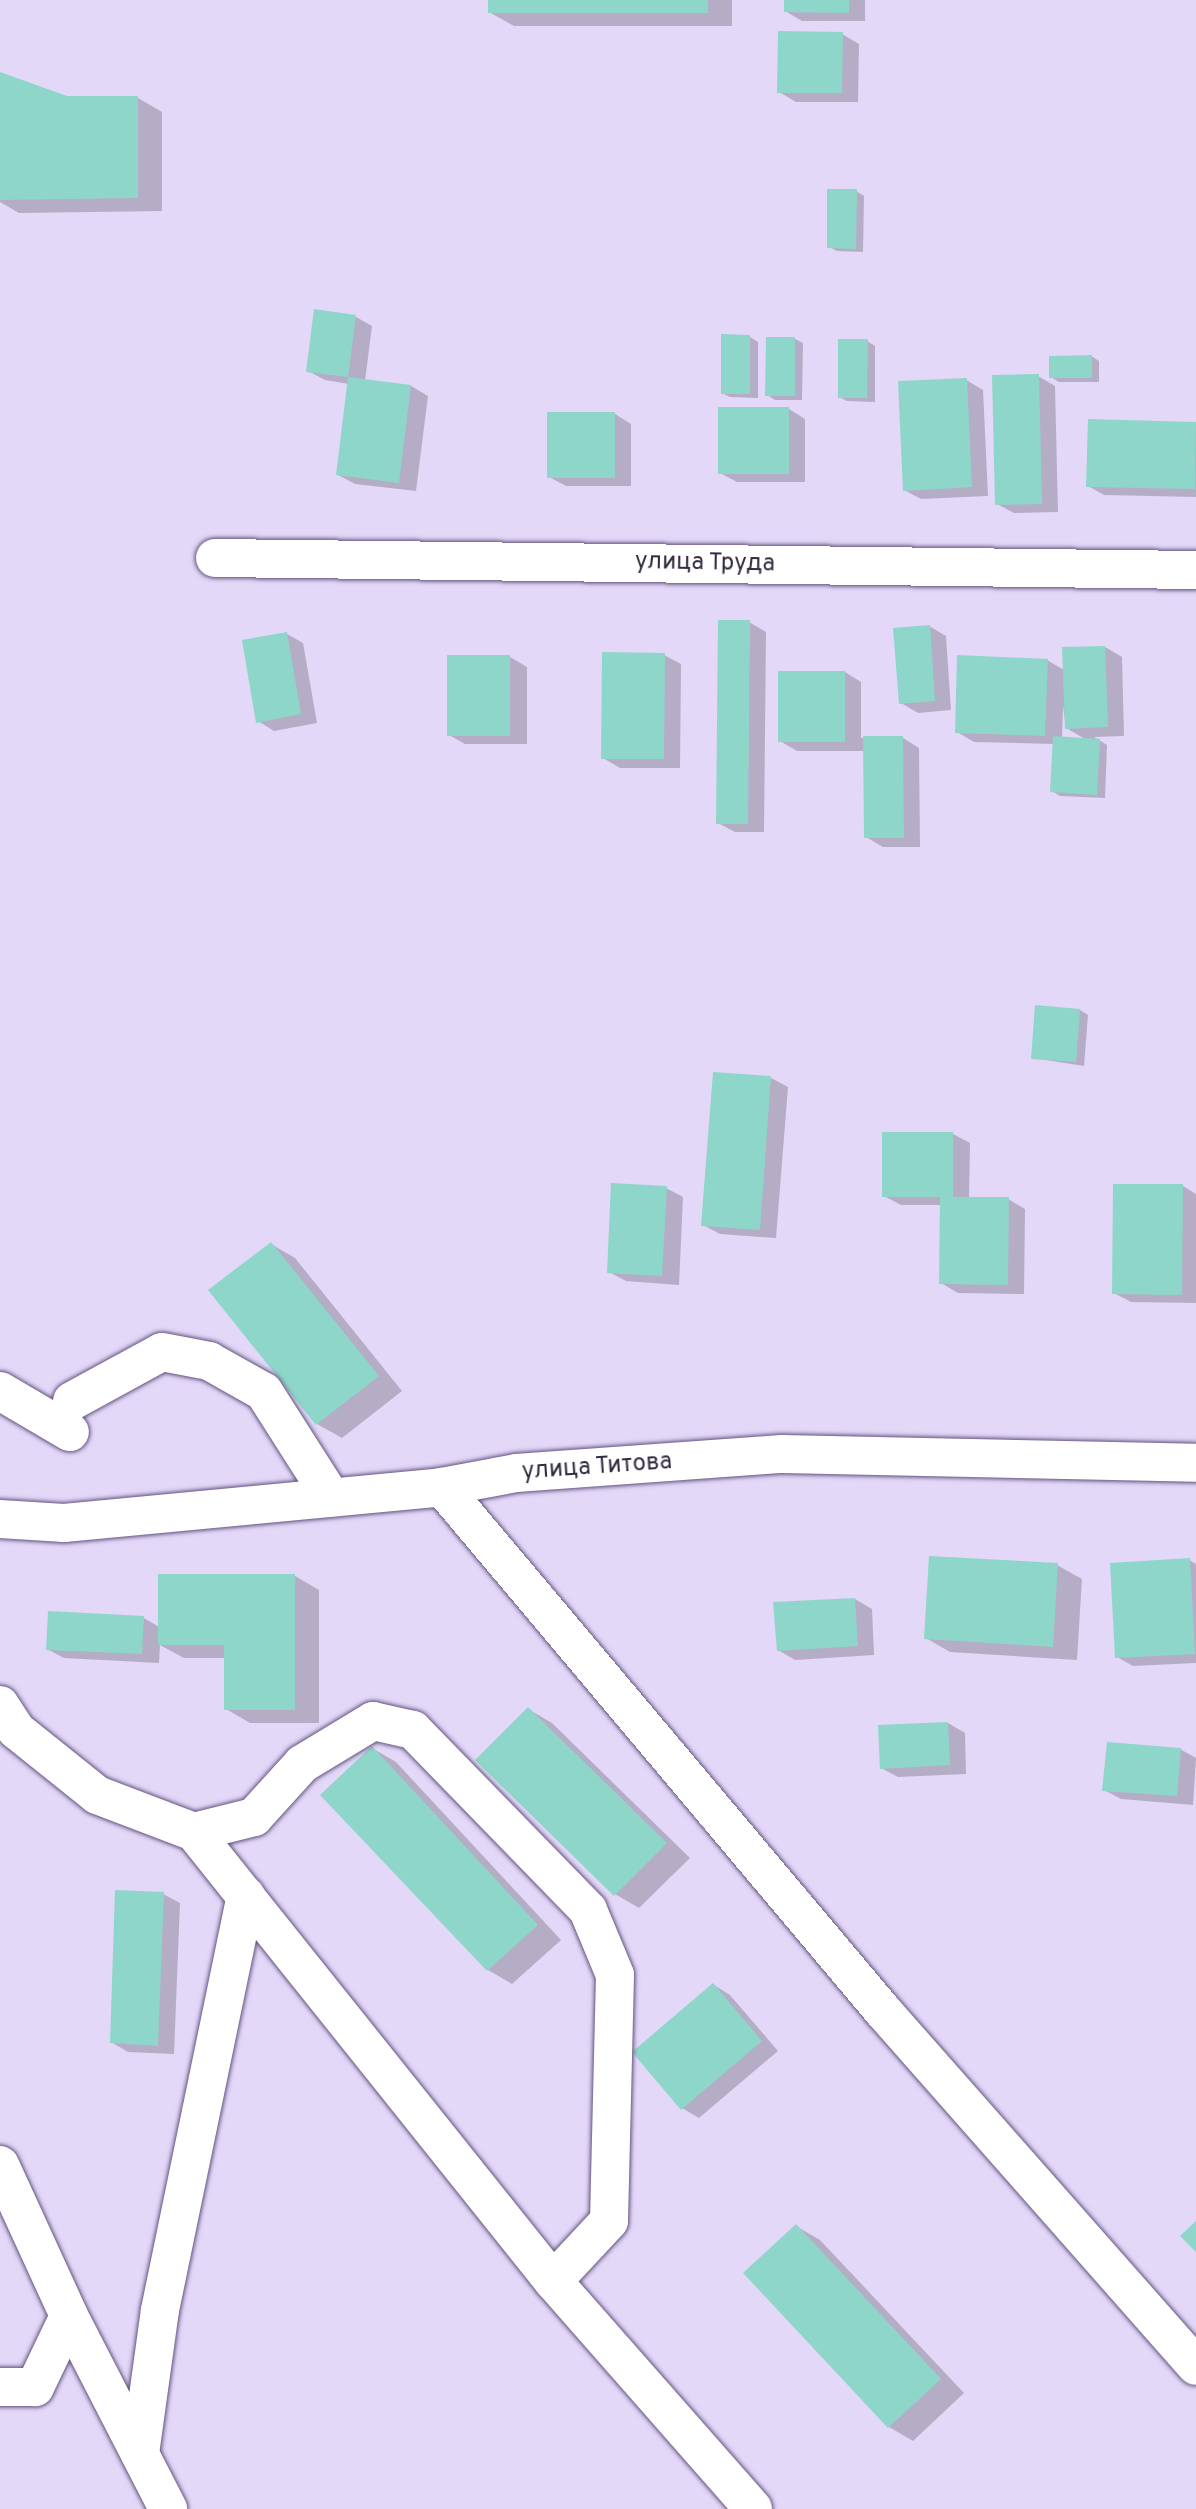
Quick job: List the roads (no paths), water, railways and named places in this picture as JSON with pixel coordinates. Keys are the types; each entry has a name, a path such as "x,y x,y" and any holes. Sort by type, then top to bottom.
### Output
{"street":[{"name":"улица Труда","path":"215,558 1196,570"},
{"path":"0,1391 71,1416 162,1352 209,1361 264,1392 331,1497"},
{"name":"улица Титова","path":"0,1519 64,1523 442,1487 516,1473 782,1454 1196,1463"},
{"path":"442,1487 883,2011 1196,2367"},
{"path":"0,1705 16,1730 97,1795 194,1832 553,2281 752,2509"},
{"path":"194,1832 254,1817 302,1764 373,1721 413,1730 588,1910 615,1975 610,2221 553,2281"},
{"path":"140,2454 160,2310 246,1896"},
{"path":"0,2165 69,2316 168,2509"},
{"path":"0,2387 35,2387 69,2316"}]}
